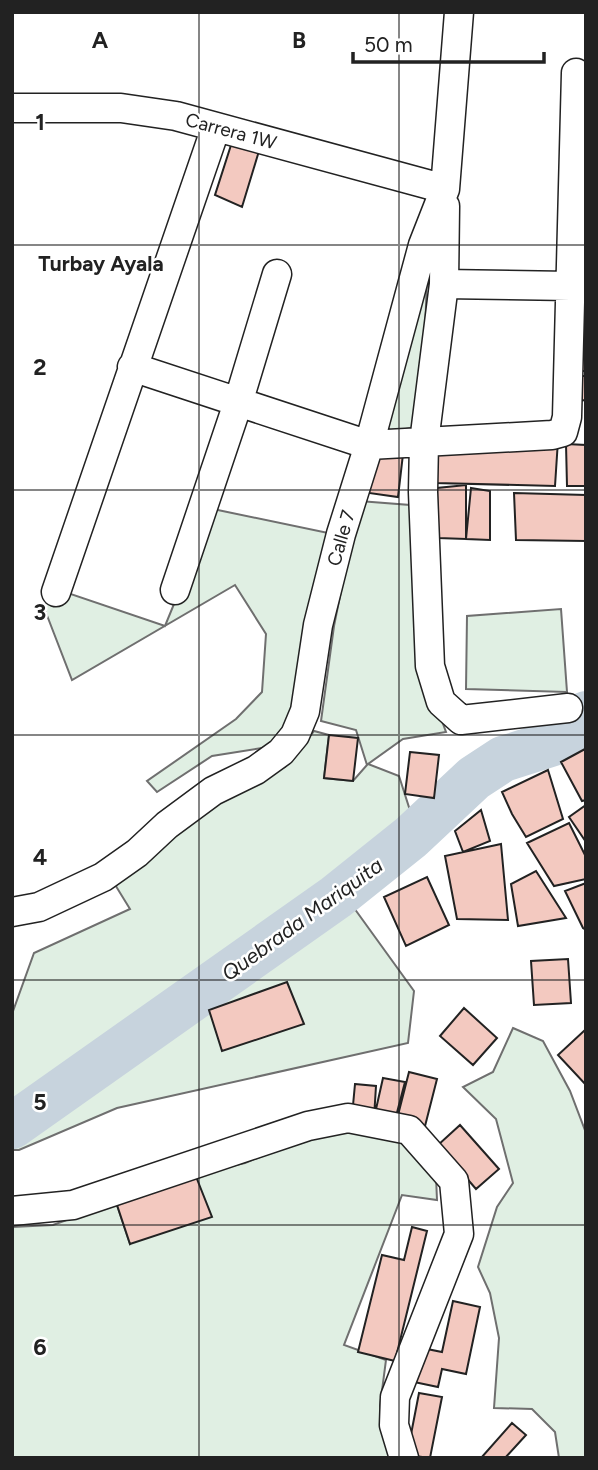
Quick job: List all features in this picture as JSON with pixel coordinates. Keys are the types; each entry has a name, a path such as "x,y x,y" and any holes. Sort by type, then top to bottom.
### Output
{"street":[{"name":"Calle 7","path":"12,912 39,907 103,877 214,791 256,770 281,752 295,735 305,711 321,612 341,534 369,445 423,245 445,189 459,12"},
{"path":"132,367 369,445 552,435 563,432 567,416 576,74"},
{"name":"Carrera 1W","path":"12,108 121,108 176,116 445,189"},
{"path":"56,592 216,127"},
{"path":"445,189 444,284 424,442 430,666 441,702 461,720 568,708"},
{"path":"176,590 277,274"},
{"path":"444,284 570,286"},
{"path":"12,1211 74,1205 309,1126 348,1118 409,1130 454,1181 459,1234 395,1397 394,1425 404,1458"}],"green space":[{"path":"428,245 422,426 378,434"},
{"path":"359,501 410,505 420,661 446,732 403,739 368,764 399,776 414,823 336,883 414,991 408,1043 117,1108 19,1150 12,1150 12,1014 34,953 130,909 114,883 213,798 285,767 314,731 329,735 324,778 353,781 367,765 356,730 321,721 334,626"},
{"path":"213,509 333,534 290,718 268,747 212,756 157,792 147,781 236,719 262,692 266,634 235,585 165,626"},
{"path":"65,592 165,626 72,680 43,605"},
{"path":"561,609 567,692 466,689 467,616"},
{"path":"513,1028 543,1041 570,1091 586,1133 586,1458 559,1458 555,1432 532,1409 494,1408 499,1338 490,1293 478,1267 497,1207 513,1183 496,1119 463,1087 493,1072"},
{"path":"353,1123 397,1134 436,1177 437,1200 402,1195 344,1345 386,1360 380,1406 390,1458 12,1458 12,1227 53,1225 116,1202 130,1244 195,1174 245,1163 324,1131"}],"building":[{"path":"232,142 259,151 242,207 215,195"},
{"path":"581,305 586,305 586,371 579,371"},
{"path":"577,376 586,376 586,400 577,401"},
{"path":"558,440 555,486 435,483 434,445"},
{"path":"566,444 586,445 586,486 567,486"},
{"path":"374,450 403,454 398,497 369,493"},
{"path":"466,485 466,539 438,538 437,488"},
{"path":"471,488 490,491 490,540 466,539"},
{"path":"514,493 586,495 586,541 516,540"},
{"path":"329,735 358,738 353,781 324,778"},
{"path":"585,749 586,800 582,801 561,762"},
{"path":"410,752 439,755 434,798 405,794"},
{"path":"548,770 563,819 526,837 502,792"},
{"path":"586,805 586,842 569,817"},
{"path":"481,810 490,841 463,852 455,831"},
{"path":"569,823 586,857 586,879 554,886 527,843"},
{"path":"501,844 508,920 457,919 445,856"},
{"path":"536,871 566,918 518,926 511,884"},
{"path":"427,877 449,925 406,946 384,897"},
{"path":"586,883 586,930 565,891"},
{"path":"568,959 571,1003 534,1005 531,961"},
{"path":"287,982 304,1024 222,1051 209,1010"},
{"path":"464,1008 497,1038 473,1065 440,1036"},
{"path":"586,1030 586,1085 558,1055"},
{"path":"409,1072 437,1079 424,1130 396,1123"},
{"path":"383,1078 405,1082 394,1124 374,1118"},
{"path":"355,1084 376,1086 374,1118 352,1116"},
{"path":"460,1125 499,1169 476,1189 438,1145"},
{"path":"195,1174 212,1217 130,1244 116,1202"},
{"path":"412,1227 427,1231 395,1361 358,1352 382,1255 404,1260"},
{"path":"453,1301 480,1307 466,1374 442,1369 438,1387 414,1382 422,1348 442,1352"},
{"path":"419,1393 442,1397 430,1458 407,1455"},
{"path":"512,1423 526,1435 505,1458 481,1458"}],"waterway":[{"name":"Quebrada Mariquita","path":"12,1126 336,897 411,837 474,778 503,759 572,737 586,714"}],"district":[{"name":"Turbay Ayala","path":"101,263"}]}
